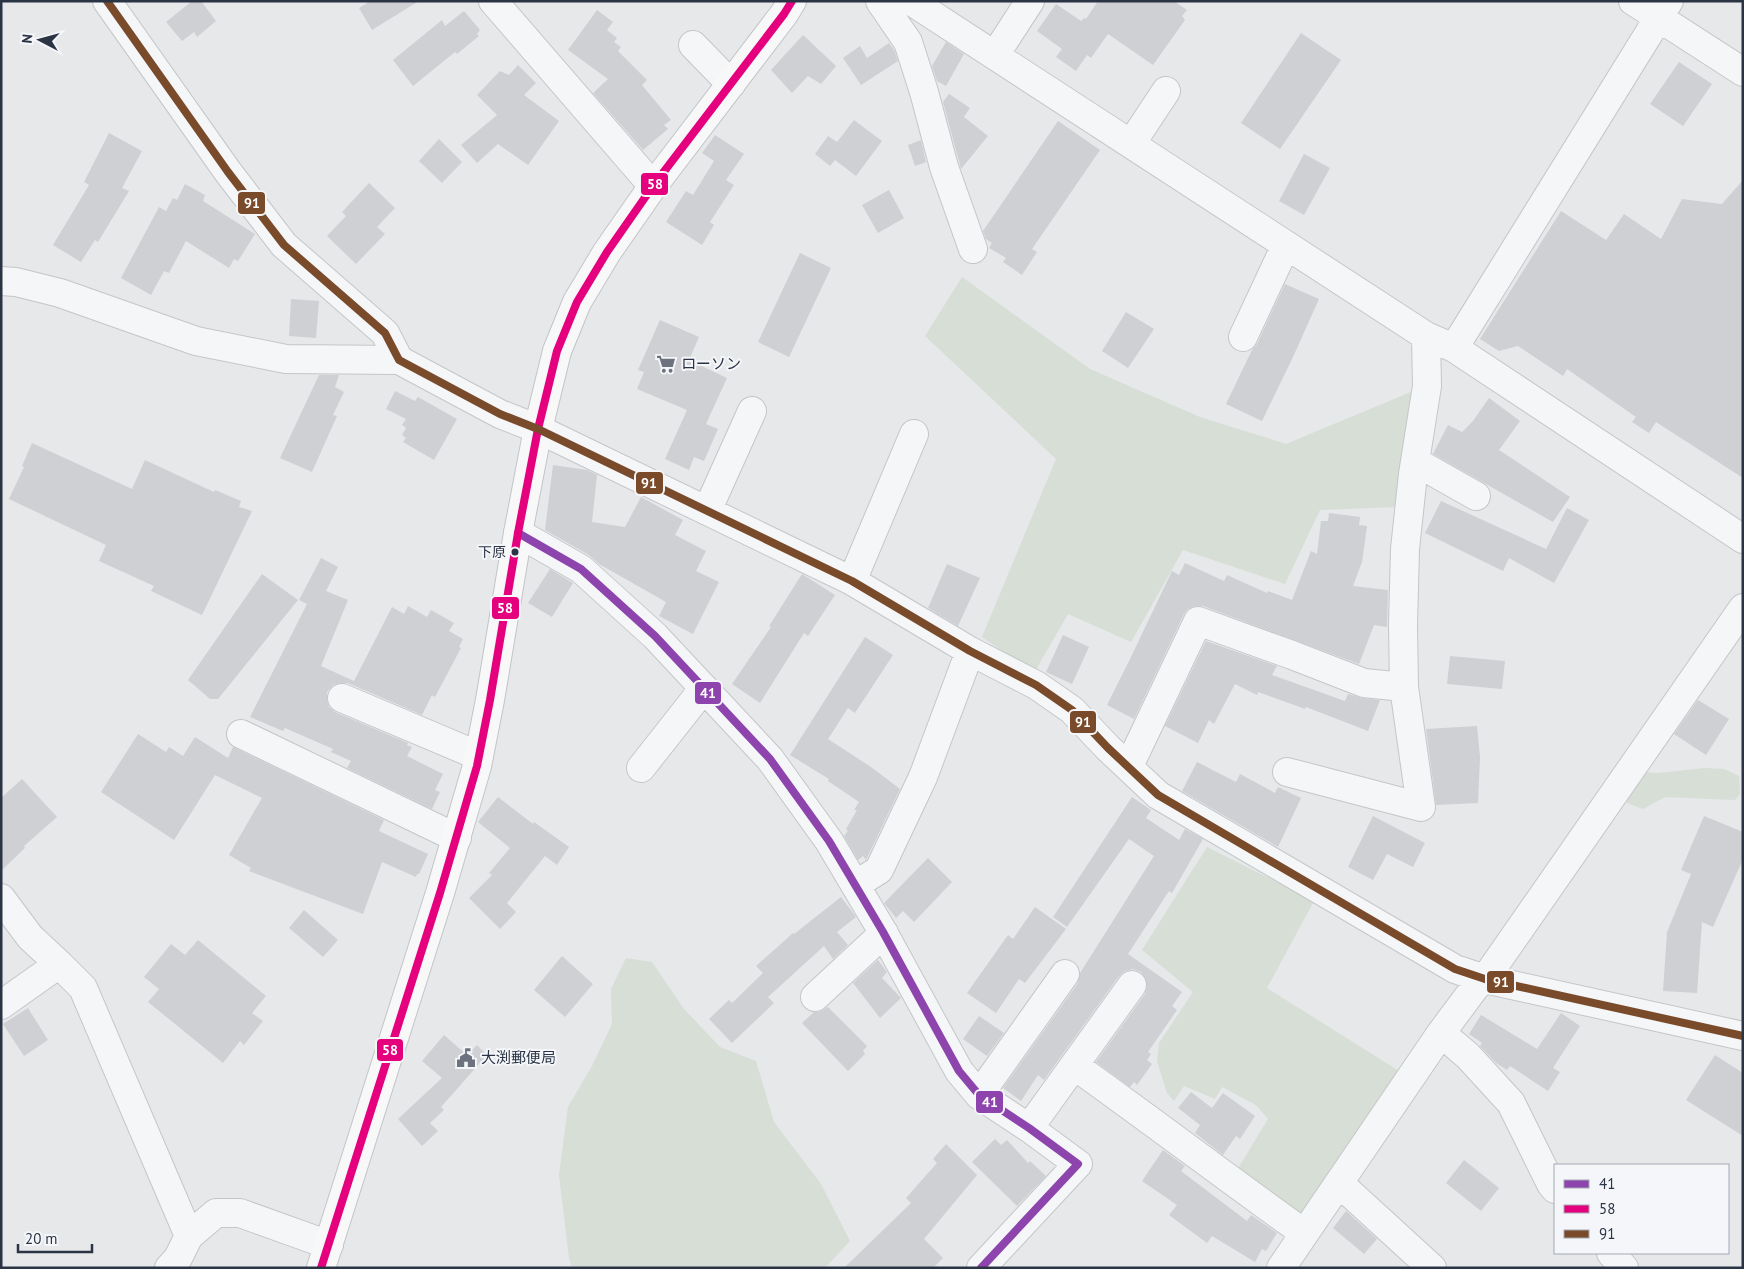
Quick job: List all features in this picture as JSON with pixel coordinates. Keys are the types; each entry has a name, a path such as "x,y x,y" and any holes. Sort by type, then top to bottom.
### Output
{"main road":[{"path":"325,1256 457,838 479,756 538,429 558,351 577,302 607,252 792,1"}],"street":[{"path":"107,1 216,156 284,245 385,333 399,360"},
{"path":"494,1 654,186"},
{"path":"880,1 908,42 924,92 944,168 973,248"},
{"path":"911,1 1426,336 1454,348 1743,539"},
{"path":"995,54 1030,1"},
{"path":"1633,1 1664,9 1743,72"},
{"path":"1454,348 1664,9"},
{"path":"693,45 731,84"},
{"path":"1131,144 1166,91"},
{"path":"1243,337 1286,245"},
{"path":"1,281 16,282 60,293 196,341 250,352 286,359 399,360 500,414 538,429 852,582 970,650 1036,684 1072,710 1108,748 1158,795 1454,969 1485,979 1743,1036"},
{"path":"1288,772 1421,807 1404,687 1402,625 1405,549 1427,386 1426,336"},
{"path":"707,512 752,411"},
{"path":"852,582 914,434"},
{"path":"1416,462 1476,496"},
{"path":"518,533 581,569 655,636 770,759 829,841 884,933 959,1071 979,1095 1029,1128 1078,1164 981,1268"},
{"path":"1281,1268 1441,1033 1476,986 1485,979 1743,608"},
{"path":"1129,766 1198,622 1364,683 1404,687"},
{"path":"855,885 879,870 923,777 970,650"},
{"path":"641,768 704,688"},
{"path":"342,698 479,756"},
{"path":"241,734 457,838"},
{"path":"1,898 30,937 82,988 189,1236"},
{"path":"815,997 884,933"},
{"path":"1,1005 59,964"},
{"path":"979,1095 1065,974"},
{"path":"1029,1128 1132,985"},
{"path":"1441,1033 1468,1056 1511,1103 1554,1188"},
{"path":"1075,1066 1304,1233"},
{"path":"1339,1183 1432,1268"},
{"path":"169,1268 178,1258 189,1236 216,1213 240,1213 325,1256"},
{"path":"1612,1254 1624,1268"}],"shaded area":[{"path":"962,277 1090,369 1200,417 1286,444 1418,389 1399,507 1320,510 1285,584 1183,550 1131,642 1068,614 1034,673 982,637 1056,459 925,336"},
{"path":"1705,768 1724,769 1739,776 1740,794 1735,800 1665,797 1643,809 1627,803 1628,790 1643,772 1658,773"},
{"path":"1207,847 1314,901 1267,988 1399,1071 1301,1222 1237,1170 1268,1119 1256,1105 1222,1087 1215,1099 1184,1086 1174,1101 1167,1093 1157,1061 1159,1043 1193,992 1142,950"},
{"path":"626,958 652,962 684,1009 720,1047 756,1061 774,1122 821,1184 850,1241 825,1268 572,1268 569,1258 559,1175 568,1107 592,1066 612,1024 611,989"}],"building":[{"path":"192,1 201,1 216,21 197,37 194,32 182,41 166,22"},
{"path":"370,1 419,1 372,30 359,8"},
{"path":"1098,1 1174,1 1187,10 1182,16 1185,20 1153,65 1108,34 1091,58 1087,55 1076,71 1056,57 1062,49 1037,31 1056,4 1081,21 1084,18 1086,19"},
{"path":"597,10 613,22 607,30 617,38 614,42 621,47 618,51 647,80 642,85 671,120 664,125 668,129 643,150 593,93 608,79 568,50"},
{"path":"464,11 480,30 477,34 479,36 457,54 455,52 413,86 393,60 442,20 445,26"},
{"path":"1301,33 1341,60 1280,149 1241,123"},
{"path":"803,35 836,66 821,84 808,76 792,93 771,70"},
{"path":"946,42 964,54 946,86 937,81 932,66"},
{"path":"889,43 898,61 861,85 843,58 860,46 867,58"},
{"path":"1679,62 1712,84 1683,126 1650,104"},
{"path":"518,65 536,83 524,95 559,121 528,165 498,144 477,163 461,145 497,115 477,95 500,71 509,75"},
{"path":"949,94 970,108 964,117 988,136 961,169 943,102"},
{"path":"854,120 882,141 856,176 835,160 830,166 815,154 828,136 837,142"},
{"path":"1058,121 1100,150 1032,249 1037,252 1022,275 1003,262 1006,258 989,248 992,243 986,239 983,231"},
{"path":"109,133 142,151 122,188 129,191 98,242 95,240 81,262 53,245 89,185 84,182"},
{"path":"715,135 744,154 726,180 734,185 710,222 714,225 702,245 666,222 686,191 693,195 714,161 702,153"},
{"path":"439,139 462,162 442,183 419,161"},
{"path":"921,140 926,162 915,166 908,145"},
{"path":"1304,154 1330,168 1304,215 1279,201"},
{"path":"1743,180 1743,478 1656,422 1649,433 1632,422 1636,417 1567,369 1563,376 1518,346 1499,351 1480,339 1561,211 1606,240 1624,214 1661,239 1682,199 1722,204"},
{"path":"369,183 395,208 377,227 385,234 356,264 327,236 346,216 342,212"},
{"path":"185,184 205,195 203,201 255,234 238,261 234,259 229,268 186,241 169,273 164,271 151,295 121,278 159,207 166,211 173,198 177,200"},
{"path":"889,190 904,218 878,233 862,205"},
{"path":"800,253 831,268 789,357 758,342"},
{"path":"1285,284 1319,299 1262,421 1226,404"},
{"path":"291,299 319,301 316,338 289,336"},
{"path":"1126,312 1154,329 1128,368 1102,351"},
{"path":"660,320 699,337 689,360 727,378 706,424 718,429 704,461 694,457 689,470 665,459 687,410 637,389 644,372 638,370"},
{"path":"319,375 339,375 335,387 344,392 333,415 337,416 312,472 280,458"},
{"path":"395,391 415,401 418,397 457,419 434,460 403,442 406,438 402,435 406,428 402,425 406,419 386,409"},
{"path":"1489,398 1520,421 1499,450 1570,497 1553,522 1433,454 1448,425 1462,432 1473,421"},
{"path":"32,443 132,489 145,460 214,492 215,490 241,501 239,507 252,511 202,615 151,591 154,586 99,561 106,545 9,499 24,467 22,466"},
{"path":"553,465 587,470 597,475 592,522 625,527 641,497 683,520 675,535 706,551 696,571 719,582 693,634 659,616 666,602 599,564 589,555 545,530"},
{"path":"1441,501 1546,549 1567,508 1589,520 1554,583 1509,558 1503,571 1425,533"},
{"path":"1329,513 1360,517 1359,525 1367,526 1362,562 1353,586 1388,590 1387,627 1374,625 1359,664 1203,606 1195,606 1188,609 1184,614 1134,719 1107,705 1172,571 1179,575 1185,563 1224,581 1227,575 1267,593 1268,591 1292,600 1311,551 1317,554 1321,521 1328,521"},
{"path":"321,558 338,567 326,591 348,600 321,666 354,681 392,607 404,614 408,606 427,617 431,610 454,623 449,631 463,639 459,647 461,648 435,697 432,695 422,715 348,683 333,685 327,692 329,707 335,712 408,743 407,745 412,747 407,756 443,774 435,790 440,792 432,809 347,768 351,761 331,752 333,749 285,728 283,731 250,717 307,604 299,600"},
{"path":"947,564 980,578 958,626 928,608"},
{"path":"550,569 573,583 552,617 528,603"},
{"path":"262,574 298,600 218,699 210,699 188,680"},
{"path":"802,574 835,595 808,636 804,633 760,703 732,684 771,627 769,626"},
{"path":"1063,635 1089,647 1072,684 1046,672"},
{"path":"865,637 893,655 855,713 848,708 828,739 871,767 900,789 866,860 863,856 858,860 844,836 848,831 846,829 857,810 854,810 859,802 828,781 829,779 790,755"},
{"path":"1206,641 1277,666 1272,675 1345,701 1348,694 1380,700 1368,731 1306,707 1305,709 1258,692 1257,695 1235,684 1214,724 1209,720 1198,743 1165,726"},
{"path":"1450,656 1505,661 1502,689 1447,684"},
{"path":"1698,700 1729,719 1706,755 1674,734"},
{"path":"1477,726 1480,757 1478,803 1436,805 1426,729"},
{"path":"138,734 166,752 169,747 183,756 195,737 228,758 233,747 384,820 379,831 428,854 419,874 416,877 382,862 363,914 249,871 251,868 229,855 262,798 215,775 174,840 101,792"},
{"path":"1197,762 1236,782 1240,774 1275,793 1278,787 1301,798 1278,847 1182,791"},
{"path":"22,779 57,817 24,846 25,848 1,871 1,798"},
{"path":"498,797 533,824 534,822 569,847 557,865 545,856 507,903 516,912 500,929 469,898 492,875 489,873 510,848 478,822"},
{"path":"1132,797 1151,810 1146,818 1179,840 1185,829 1203,839 1172,893 1169,891 1128,954 1182,992 1172,1006 1177,1010 1148,1052 1151,1054 1147,1060 1152,1064 1137,1085 1134,1082 1130,1087 1096,1062 1145,994 1147,987 1146,979 1141,972 1133,969 1125,971 1119,976 1044,1080 1038,1075 1021,1101 1003,1088 1078,983 1080,973 1154,856 1129,839 1067,927 1053,917"},
{"path":"1373,816 1425,843 1413,867 1387,854 1373,880 1348,867"},
{"path":"1704,816 1743,832 1743,859 1713,927 1702,922 1697,993 1663,991 1667,932 1691,874 1681,870"},
{"path":"928,858 952,882 914,922 903,911 896,918 884,903"},
{"path":"841,897 856,917 837,932 848,945 833,959 824,946 768,997 774,1003 732,1043 709,1019 729,1000 732,1003 763,973 756,966 793,933"},
{"path":"1035,907 1066,929 1025,983 1019,979 996,1013 967,993 1008,935 1013,939"},
{"path":"304,910 338,940 323,957 289,928"},
{"path":"198,940 266,996 252,1013 263,1021 244,1045 240,1041 223,1063 148,1002 159,989 144,977 171,944 185,955"},
{"path":"562,956 593,984 565,1017 534,990"},
{"path":"878,960 887,972 882,978 901,998 880,1018 853,983"},
{"path":"828,1007 867,1046 863,1051 865,1054 848,1071 802,1023 814,1012 819,1012"},
{"path":"28,1008 48,1040 24,1056 3,1024"},
{"path":"1561,1013 1580,1026 1553,1068 1560,1072 1548,1091 1510,1066 1507,1070 1496,1063 1480,1046 1482,1043 1469,1034 1481,1015 1537,1049"},
{"path":"979,1016 1004,1033 987,1056 963,1039"},
{"path":"444,1035 467,1055 477,1045 487,1055 441,1107 444,1110 430,1123 438,1131 422,1146 398,1119 442,1078 422,1061"},
{"path":"1715,1055 1743,1073 1743,1136 1686,1100"},
{"path":"1191,1092 1212,1108 1223,1093 1255,1116 1240,1139 1236,1136 1223,1155 1195,1133 1200,1125 1178,1108"},
{"path":"995,1139 1001,1145 1007,1140 1028,1163 1030,1161 1046,1176 1017,1206 972,1162"},
{"path":"946,1144 977,1175 924,1239 943,1258 933,1268 844,1268 911,1203 906,1198 937,1163 933,1159"},
{"path":"1163,1150 1185,1166 1181,1171 1247,1221 1251,1215 1277,1233 1266,1251 1262,1249 1255,1262 1212,1236 1207,1243 1169,1215 1177,1205 1142,1181"},
{"path":"1464,1160 1499,1188 1481,1211 1446,1183"},
{"path":"1346,1211 1377,1239 1364,1254 1333,1228"}],"transit line":[{"name":"91","path":"107,1 228,172 284,245 385,333 399,360 500,414 538,429 852,581 970,651 1036,685 1072,710 1108,748 1158,795 1455,969 1485,979 1743,1036"},
{"name":"58","path":"321,1268 440,893 477,766 538,429 557,351 577,302 607,252 653,186 792,1"},
{"name":"41","path":"518,533 581,569 655,636 770,759 829,841 883,932 959,1071 979,1095 1029,1128 1078,1164 981,1268"}],"place":[{"name":"ローソン","path":"666,364"},
{"name":"下原","path":"515,552"},
{"name":"大渕郵便局","path":"466,1058"}]}
